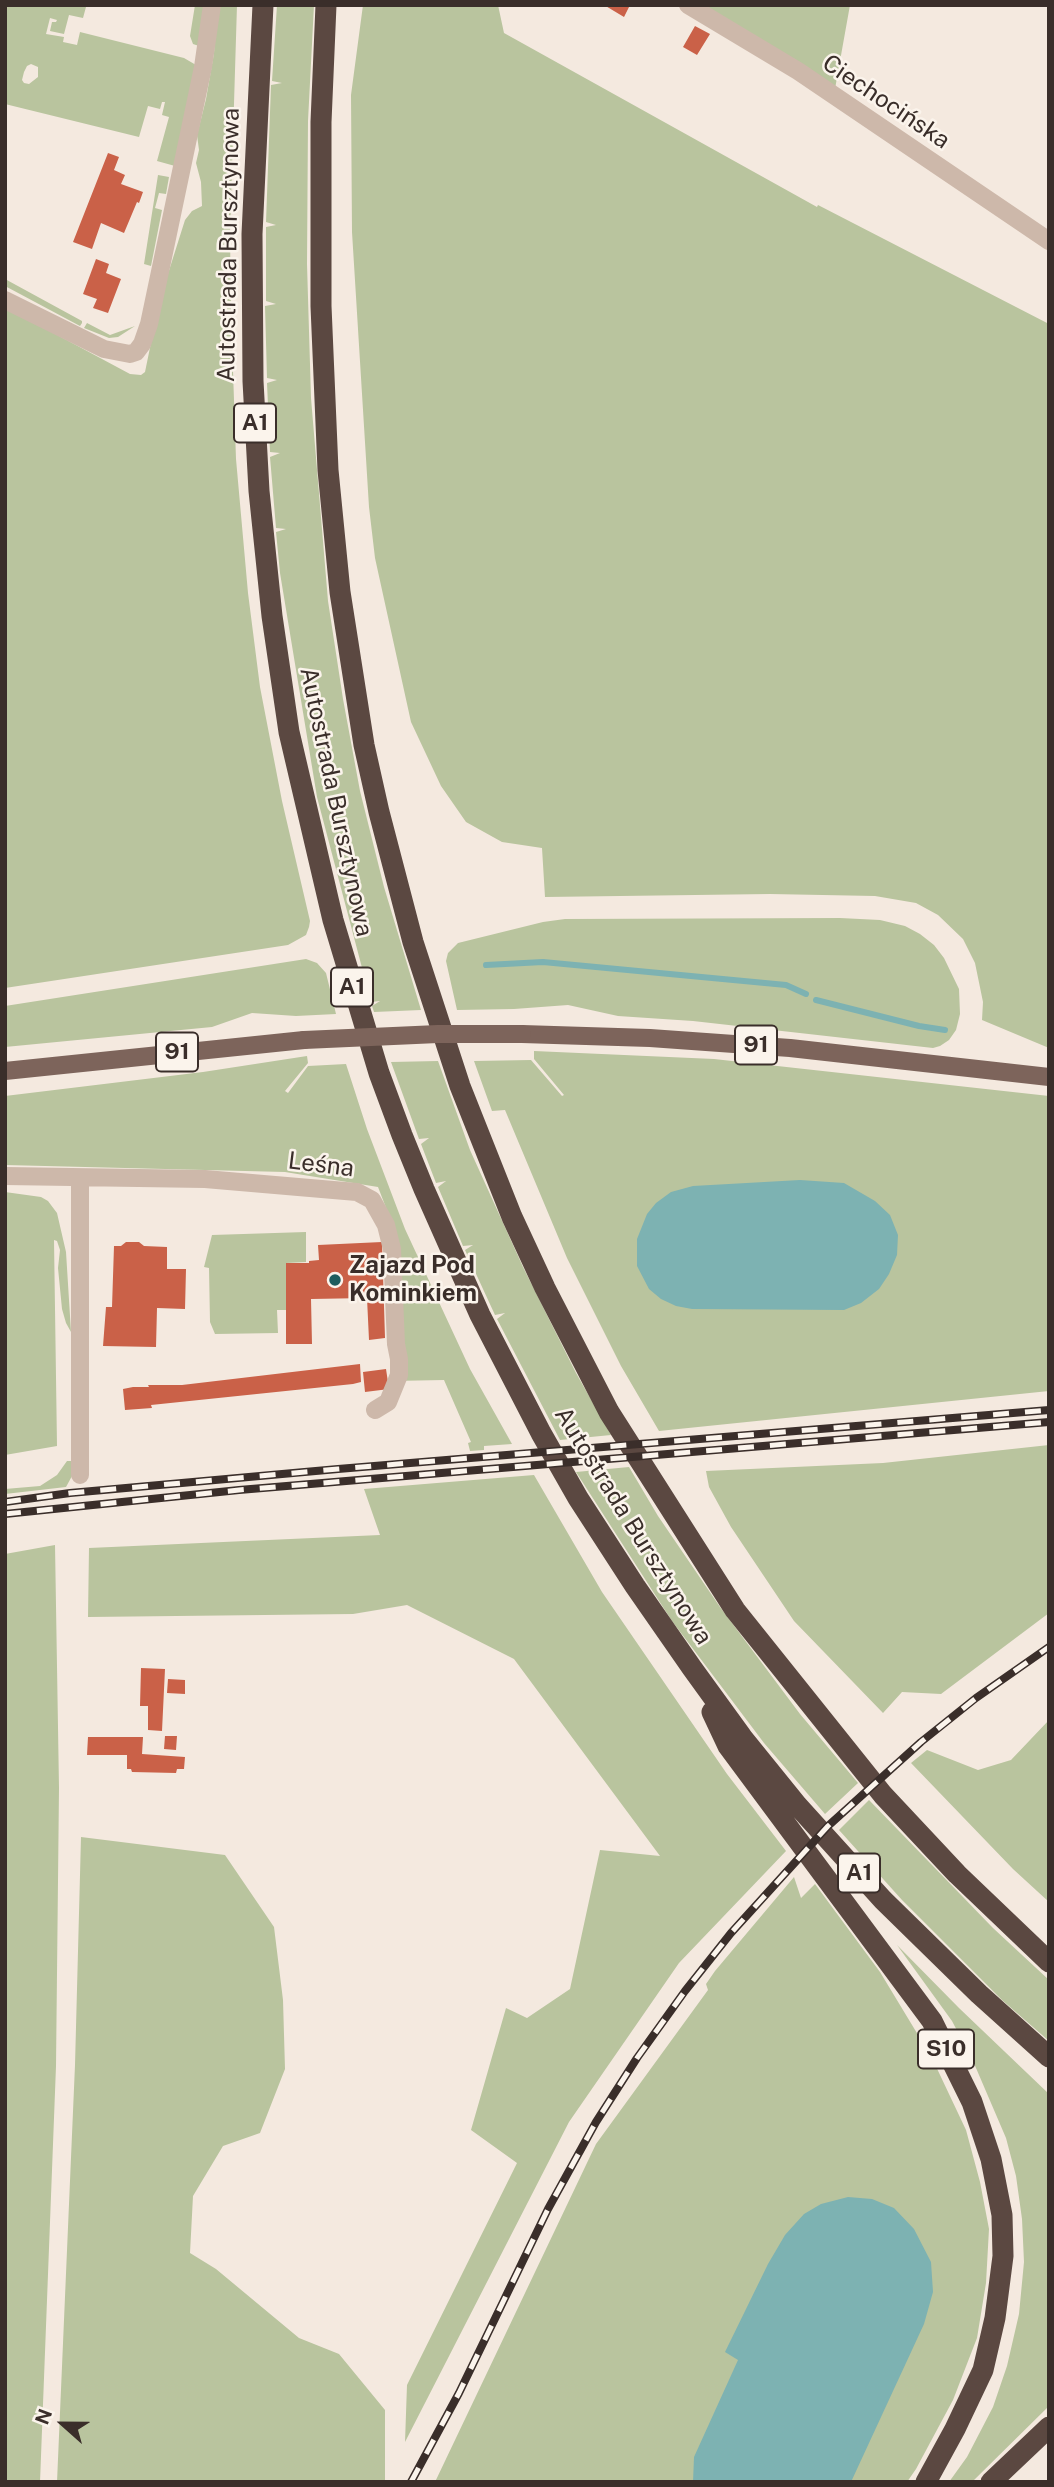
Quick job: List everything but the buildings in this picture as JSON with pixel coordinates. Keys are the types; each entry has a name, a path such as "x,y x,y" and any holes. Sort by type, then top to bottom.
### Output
{"highway":[{"name":"Autostrada Bursztynowa","path":"262,5 252,234 253,381 259,491 272,616 289,732 333,920 393,1110 424,1189 480,1315 529,1412 578,1498 635,1586 742,1737 797,1805 883,1900 979,1994 1049,2057"},
{"name":"Autostrada Bursztynowa","path":"326,5 321,149 321,306 328,470 340,592 360,720 379,812 413,942 460,1086 512,1217 609,1412 736,1610 883,1796 957,1874 1049,1962"},
{"name":"S10","path":"692,1668 728,1745 932,2021 972,2102 991,2159 1002,2215 1003,2256 995,2318 983,2370 956,2429 926,2482"},
{"path":"991,2482 1049,2427"}],"main road":[{"name":"91","path":"5,1071 304,1040 522,1034 650,1038 790,1048 1049,1077"}],"street":[{"path":"5,300 104,349 124,354 136,352 149,324 203,67 212,5"},
{"name":"Ciechocińska","path":"691,7 797,71 1049,241"},
{"name":"Leśna","path":"5,1176 205,1179 357,1192 372,1200 386,1225 392,1249 399,1359 399,1375 388,1402 375,1410"},
{"path":"80,1179 80,1475"}],"green space":[{"path":"5,5 86,7 83,18 69,15 64,34 50,31 52,22 57,20 50,18 46,34 64,37 63,42 77,45 80,32 184,58 196,65 175,166 157,161 169,117 162,115 165,102 162,102 160,109 148,106 139,137 5,104","holes":["31,64 38,67 38,77 29,84 24,83 22,80 27,66"]},
{"path":"195,5 206,5 199,46 193,44 190,36"},
{"path":"217,5 237,5 230,235 231,312 236,459 248,593 260,687 282,801 310,921 309,927 306,935 288,945 5,988 5,307 130,374 141,375 145,372 160,299 185,220 192,211 202,206 201,182 196,163 199,150 197,135 214,53"},
{"path":"277,5 314,5 308,121 307,264 311,398 328,601 360,791 384,887 421,1010 374,1012 372,1006 380,1001 371,1002 317,797 280,573 276,532 286,529 276,528 270,457 280,453 270,452 267,383 277,380 267,378 265,306 276,304 266,301 266,227 276,225 266,222 271,85 282,83 272,81"},
{"path":"363,5 498,5 504,33 817,207 818,205 1049,324 1049,1048 982,1020 983,1002 975,963 963,939 938,915 916,903 875,896 770,894 545,897 542,848 502,842 466,822 441,786 411,722 375,558 369,507 352,232 351,95"},
{"path":"699,5 850,5 833,100"},
{"path":"158,175 169,177 166,194 159,193 155,208 162,210 151,266 144,264"},
{"path":"5,279 82,323 80,326 5,286"},
{"path":"87,323 110,335 135,326 118,337 109,338 84,328"},
{"path":"565,919 880,920 905,926 934,945 944,958 959,989 960,1014 956,1030 949,1040 933,1048 693,1021 618,1016 568,1005 457,1010 446,961 448,953 458,943"},
{"path":"306,959 317,963 326,973 336,1014 296,1016 252,1013 212,1027 5,1047 5,1006"},
{"path":"534,1051 714,1059 1049,1096 1049,1391 659,1431 621,1366 567,1258 505,1110 492,1111 474,1061 531,1060 562,1096 564,1095 534,1059"},
{"path":"307,1056 308,1063 285,1091 288,1093 308,1066 346,1064 367,1129 405,1229 470,1369 512,1444 484,1446 484,1450 470,1451 468,1443 471,1442 444,1380 392,1381 395,1231 378,1187 285,1172 5,1165 5,1096 203,1072"},
{"path":"438,1061 470,1150 523,1267 576,1373 611,1435 560,1440 497,1319 505,1313 495,1315 465,1250 473,1245 463,1246 438,1187 446,1181 436,1183 421,1144 429,1138 419,1139 391,1062"},
{"path":"5,1192 41,1197 48,1201 57,1213 66,1252 71,1332 62,1309 58,1268 60,1250 54,1240 57,1446 5,1455"},
{"path":"306,1232 306,1262 286,1263 287,1310 277,1310 278,1333 215,1334 210,1322 209,1268 204,1267 212,1235"},
{"path":"1049,1445 1049,1613 941,1694 902,1692 883,1713 794,1621 731,1527 709,1487 706,1471 883,1463"},
{"path":"67,1461 75,1461 66,1487 5,1494 5,1489 40,1486 57,1475"},
{"path":"629,1467 658,1516 720,1607 800,1714 858,1783 825,1814 764,1743 672,1621 576,1472"},
{"path":"534,1475 602,1592 727,1774 786,1851 679,1963 569,2122 405,2442 407,2385 517,2163 471,2130 506,2008 527,2018 570,1989 600,1850 660,1856 514,1659 407,1605 353,1614 88,1617 89,1548 380,1535 364,1489"},
{"path":"55,1545 59,1788 56,2066 40,2482 5,2482 5,1554"},
{"path":"1049,1720 1049,1902 1013,1869 911,1763 927,1750 978,1770 1011,1760"},
{"path":"869,1800 993,1928 1049,1980 1049,2041 1002,2000 902,1900 839,1830"},
{"path":"81,1837 225,1855 274,1927 283,2000 285,2069 260,2133 223,2146 193,2196 190,2253 216,2269 299,2338 339,2354 385,2410 385,2482 57,2482 75,2065"},
{"path":"794,1877 801,1898 815,1884 880,1972 932,2058 966,2130 980,2182 989,2229 986,2283 977,2338 953,2400 916,2469 907,2482 435,2482 596,2144 708,1990 706,1984 715,1971"},
{"path":"897,1945 1049,2094 1049,2406 972,2482 949,2482 967,2457 993,2407 1007,2366 1019,2314 1024,2262 1016,2176 1006,2138 973,2061 952,2021"}],"water":[{"path":"800,1180 844,1183 875,1201 890,1215 898,1235 897,1255 879,1289 861,1303 844,1310 692,1309 676,1306 649,1289 637,1266 637,1239 647,1214 671,1192 693,1186"},
{"path":"848,2197 872,2199 894,2208 914,2229 931,2262 933,2292 924,2324 851,2482 693,2482 694,2457 738,2360 725,2352 768,2264 785,2235 804,2214 821,2204"}],"waterway":[{"path":"486,965 543,962 786,985 806,994"},
{"path":"816,1000 945,1030"}],"railway":[{"path":"5,1502 70,1493 338,1469 1049,1410"},
{"path":"5,1514 239,1490 1049,1422"},
{"path":"411,2482 459,2393 548,2209 596,2122 685,1991 731,1933 828,1826 921,1742 976,1698 1049,1647"}],"place":[{"name":"Zajazd Pod Kominkiem","path":"335,1280"}]}
